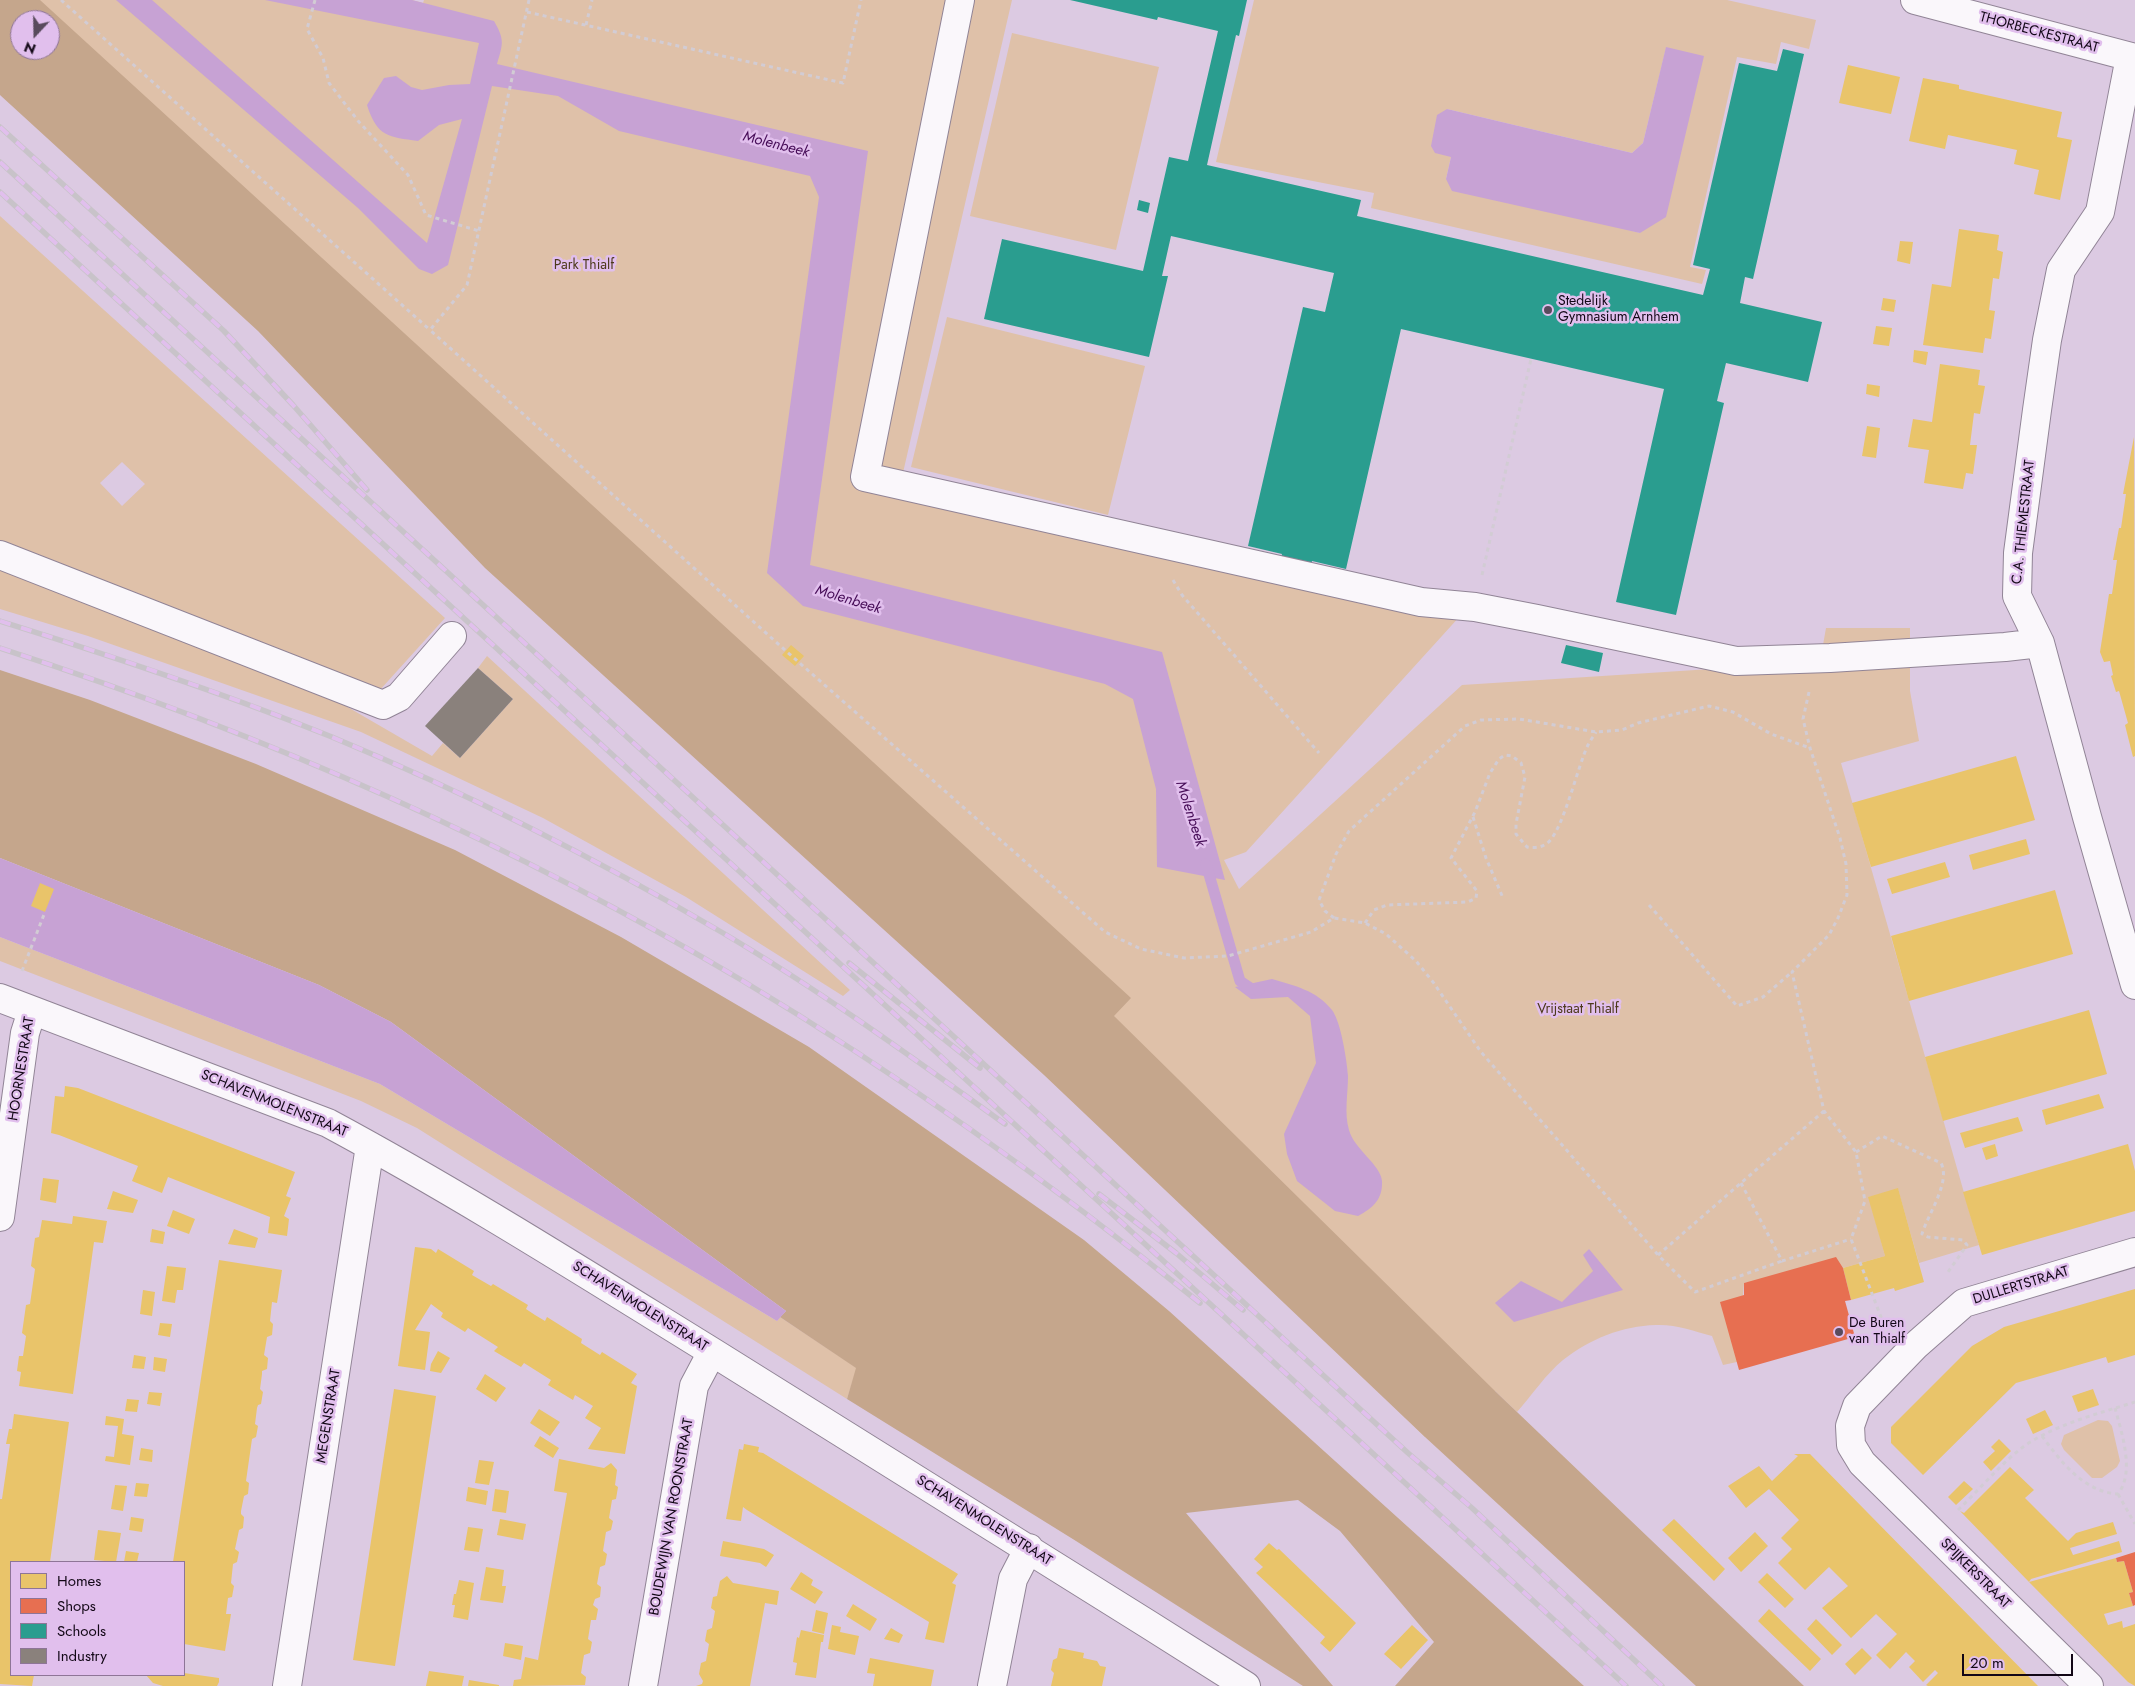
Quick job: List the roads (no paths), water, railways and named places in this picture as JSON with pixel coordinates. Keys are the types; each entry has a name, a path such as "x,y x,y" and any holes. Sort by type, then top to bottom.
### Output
{"street":[{"path":"960,0 865,477 1421,602 1475,608 1736,661 1830,658 2040,643"},
{"name":"THORBECKESTRAAT","path":"1915,0 2133,57"},
{"name":"C.A. THIEMESTRAAT","path":"2133,57 2100,212 2061,270 2047,340 2018,553 2017,596 2040,643 2135,985"},
{"path":"0,556 383,705 399,697 452,636"},
{"name":"SCHAVENMOLENSTRAAT","path":"0,998 328,1123 370,1146 503,1222 1029,1548 1246,1686"},
{"name":"HOORNESTRAAT","path":"0,1217 25,1033 32,1010"},
{"name":"MEGENSTRAAT","path":"287,1686 370,1146"},
{"name":"DULLERTSTRAAT","path":"1862,1463 1852,1445 1850,1426 1857,1406 1916,1346 1964,1303 2135,1252"},
{"name":"BOUDEWIJN VAN ROONSTRAAT","path":"643,1686 694,1386 712,1352"},
{"name":"SPIJKERSTRAAT","path":"1862,1463 2089,1686"},
{"path":"992,1686 1013,1578 1029,1548"}],"water":[{"path":"116,0 152,0 427,243 462,119 439,125 418,141 408,140 392,136 380,129 375,124 367,105 384,78 396,76 411,87 422,90 449,85 470,84 479,43 265,0 412,0 494,21 502,42 497,64 868,151 810,565 1162,652 1225,880 1157,867 1156,789 1133,699 1105,684 803,606 767,573 819,197 810,176 619,131 558,96 492,86 448,265 432,274 419,269 358,208"},
{"path":"1666,47 1704,56 1666,217 1640,233 1452,191 1446,179 1451,157 1435,153 1431,146 1437,115 1447,109 1632,153 1643,143"},
{"path":"0,858 319,985 391,1022 786,1311 777,1321 380,1084 0,937"},
{"path":"1272,979 1312,993 1326,1003 1332,1010 1338,1023 1348,1076 1346,1110 1349,1130 1356,1144 1377,1169 1382,1181 1379,1198 1368,1210 1358,1216 1335,1211 1297,1181 1287,1154 1284,1134 1316,1063 1310,1016 1288,997 1251,999 1235,987"},
{"path":"1589,1249 1623,1290 1514,1322 1495,1303 1521,1281 1562,1302 1593,1271 1583,1255"}],"waterway":[{"name":"Molenbeek","path":"1206,864 1240,981 1252,989 1259,990"}],"railway":[{"path":"0,127 224,331 293,405 367,490"},
{"path":"0,162 1408,1453 1472,1508 1662,1686"},
{"path":"0,192 1626,1686"},
{"path":"0,621 250,705 382,758 531,828 628,879 759,955 936,1074 1005,1124"},
{"path":"0,648 97,681 287,753 473,836 655,930 803,1018 920,1094 1034,1175 1200,1303"},
{"path":"849,963 980,1068"},
{"path":"1099,1194 1176,1253 1243,1310"}],"place":[{"name":"Stedelijk Gymnasium Arnhem","path":"1548,310"},
{"name":"De Buren van Thialf","path":"1839,1332"}],"park label":[{"name":"Park Thialf","path":"584,266"},
{"name":"Vrijstaat Thialf","path":"1578,1010"}]}
